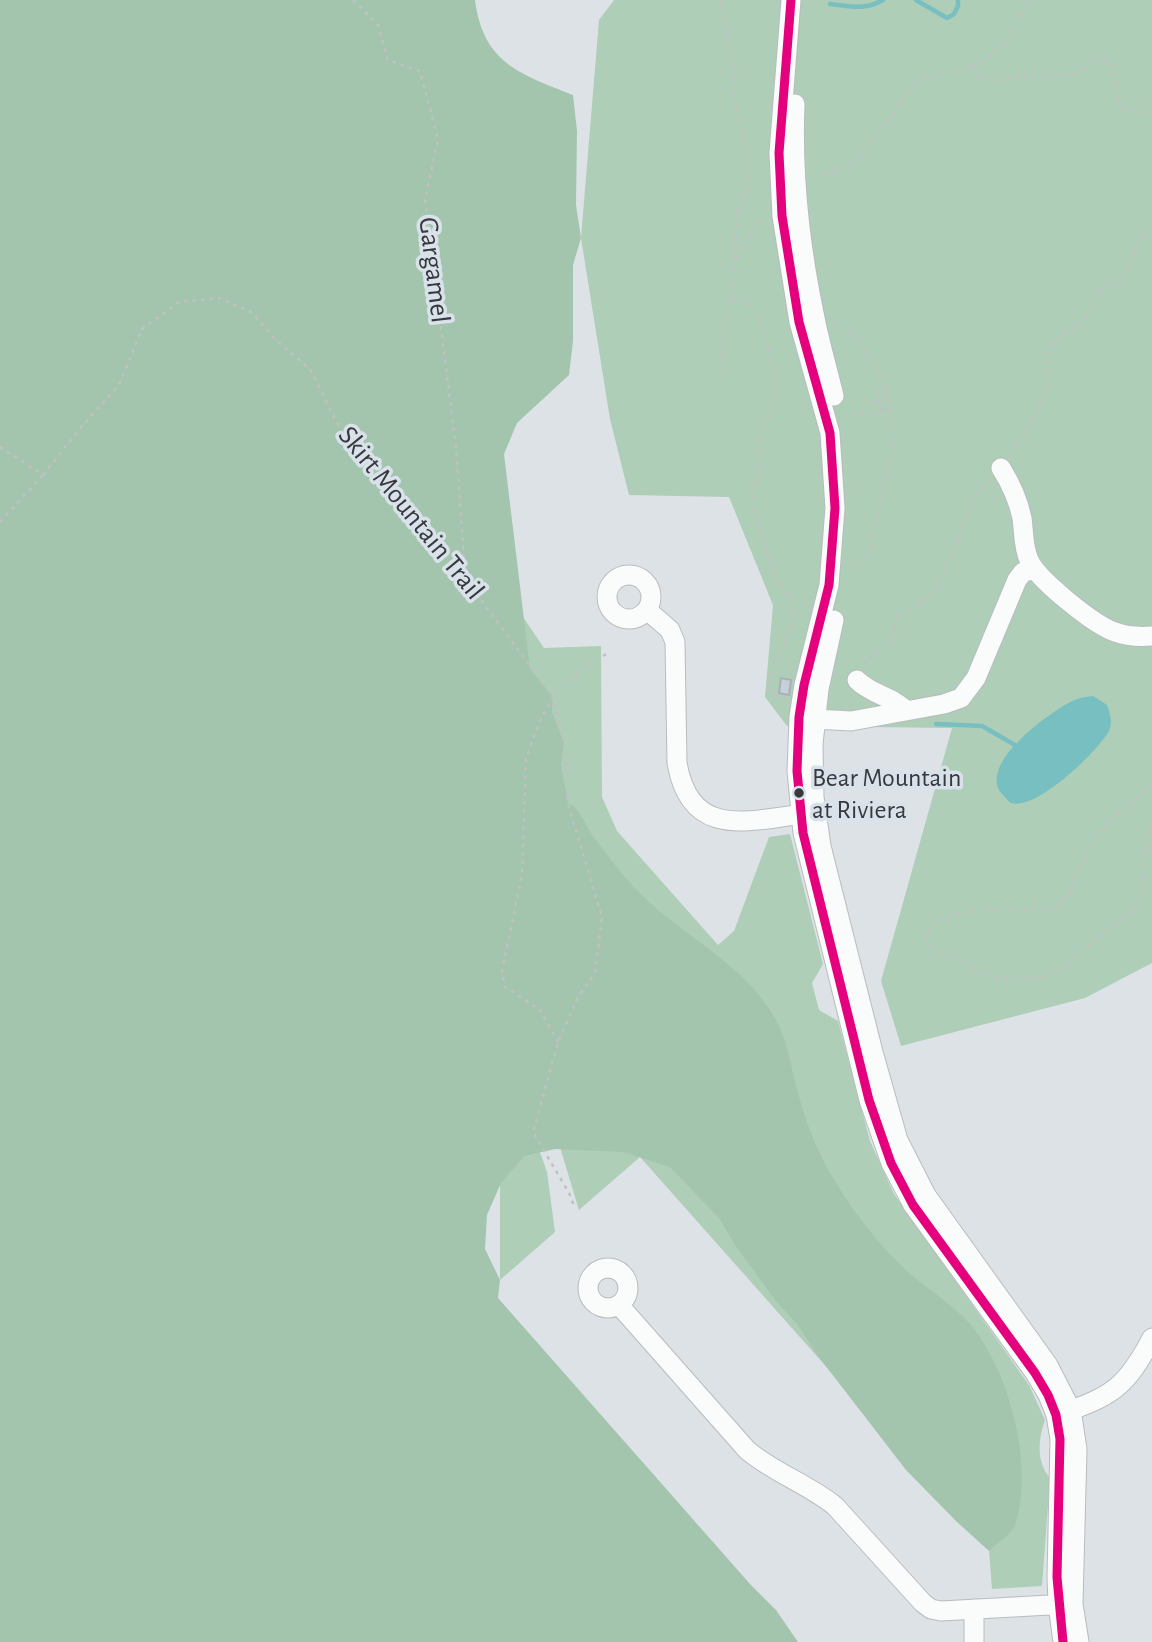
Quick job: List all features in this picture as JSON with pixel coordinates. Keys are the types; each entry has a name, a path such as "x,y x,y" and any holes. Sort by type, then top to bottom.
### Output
{"street":[{"path":"791,0 779,153 782,216 799,321 830,433 835,508 829,585 804,685 799,717 797,771 808,814"},
{"path":"802,0 794,126 796,179 810,296 841,432 846,508 843,569 815,719 807,853 848,1020 884,1146 913,1205 1063,1413 1063,1642"},
{"path":"1001,468 1018,500 1026,552 1034,570 1102,626 1115,632 1152,636"},
{"path":"815,719 851,721 944,704 961,698 976,678 1017,580 1023,572 1034,570"},
{"path":"647,610 670,630 675,642 677,763 680,783 687,797 705,813 725,821 740,822 808,814"},
{"path":"857,680 906,711"},
{"path":"619,1306 747,1450 835,1506 922,1603 941,1611 1065,1604"},
{"path":"1063,1413 1096,1402 1125,1382 1152,1338"},
{"path":"1065,1604 1079,1642"},
{"path":"974,1609 974,1642"}],"path":[{"name":"Gargamel","path":"353,0 378,25 388,60 420,71 438,140 425,199 456,448 464,577"},
{"path":"720,0 722,21 733,63 734,100 749,174 736,223 732,298 721,350 725,373"},
{"path":"824,175 847,166 858,158 894,115 911,84 982,62 1004,43 1021,17 1028,0"},
{"path":"973,66 976,76 990,81 1036,75 1061,77 1071,75 1094,60 1103,58 1112,65 1122,109 1139,113 1152,111"},
{"path":"734,262 762,217"},
{"name":"Skirt Mountain Trail","path":"0,522 119,386 142,329 179,302 219,298 250,312 277,341 310,369 347,443 464,577 553,697"},
{"path":"732,298 745,301 752,307 763,327 767,350 775,370 775,390 760,444 761,468 751,494 775,576 784,587 794,610 795,618 787,642 772,667 769,687 777,697 789,700"},
{"path":"829,321 856,336 881,373 891,409 892,450 869,554 859,566 843,569"},
{"path":"882,411 877,392 887,387"},
{"path":"867,403 879,402"},
{"path":"852,415 891,409"},
{"path":"0,447 43,475"},
{"path":"558,1042 540,1010 505,987 502,972 522,874 526,758 540,720 553,697 581,669 608,653"},
{"path":"553,697 564,743 568,804 602,917 595,973 579,997 558,1042 533,1132 574,1206"},
{"path":"1152,785 1110,820 1100,832 1085,856 1070,894 1064,900 1047,909 977,910 945,918 930,928 927,933 928,945 936,953 954,957 984,974 1010,980 1042,976 1061,970 1135,907 1142,890 1146,843 1152,819"}],"green space":[{"path":"0,0 475,0 486,38 507,63 536,80 573,95 577,131 576,205 581,238 573,265 573,341 569,375 517,423 504,454 530,669 553,697 552,712 564,743 561,765 568,803 577,810 600,846 632,885 669,919 729,965 764,1001 784,1039 815,1142 847,1200 894,1259 964,1318 985,1344 997,1367 1015,1420 1022,1476 1015,1525 989,1551 906,1470 818,1356 798,1325 776,1301 737,1248 719,1218 670,1167 623,1152 555,1149 524,1156 501,1183 487,1215 485,1249 500,1280 498,1298 750,1584 776,1610 798,1642 0,1642"},
{"path":"614,0 1152,0 1152,963 1085,998 901,1046 881,981 952,728 787,726 765,697 773,605 729,497 629,495 610,419 581,238 599,20"},
{"path":"500,583 544,648 601,646 602,797 617,831 718,945 734,931 769,837 790,834 823,964 812,983 819,1010 838,1021 870,1141 894,1194 1029,1385 1045,1420 1040,1457 1050,1478 1042,1586 992,1589 989,1550 640,1157 579,1210 555,1131"},
{"path":"534,1135 547,1172 555,1232 500,1280 500,1138"}],"water":[{"path":"1093,696 1107,705 1110,715 1110,728 1103,740 1049,790 1020,803 1009,802 997,782 999,768 1007,755 1048,716 1072,701"}],"building":[{"path":"781,678 791,680 789,695 779,693"}],"waterway":[{"path":"830,4 863,7 883,0"},
{"path":"916,0 947,18 954,14 958,0"},
{"path":"936,724 982,726 1015,745"}],"transit line":[{"path":"791,0 779,153 782,216 799,322 830,433 835,508 829,585 804,685 799,717 797,771 803,833 869,1100 891,1163 913,1205 1035,1373 1056,1415 1060,1439 1057,1577 1063,1642"}],"place":[{"name":"Bear Mountain at Riviera","path":"799,793"}]}
